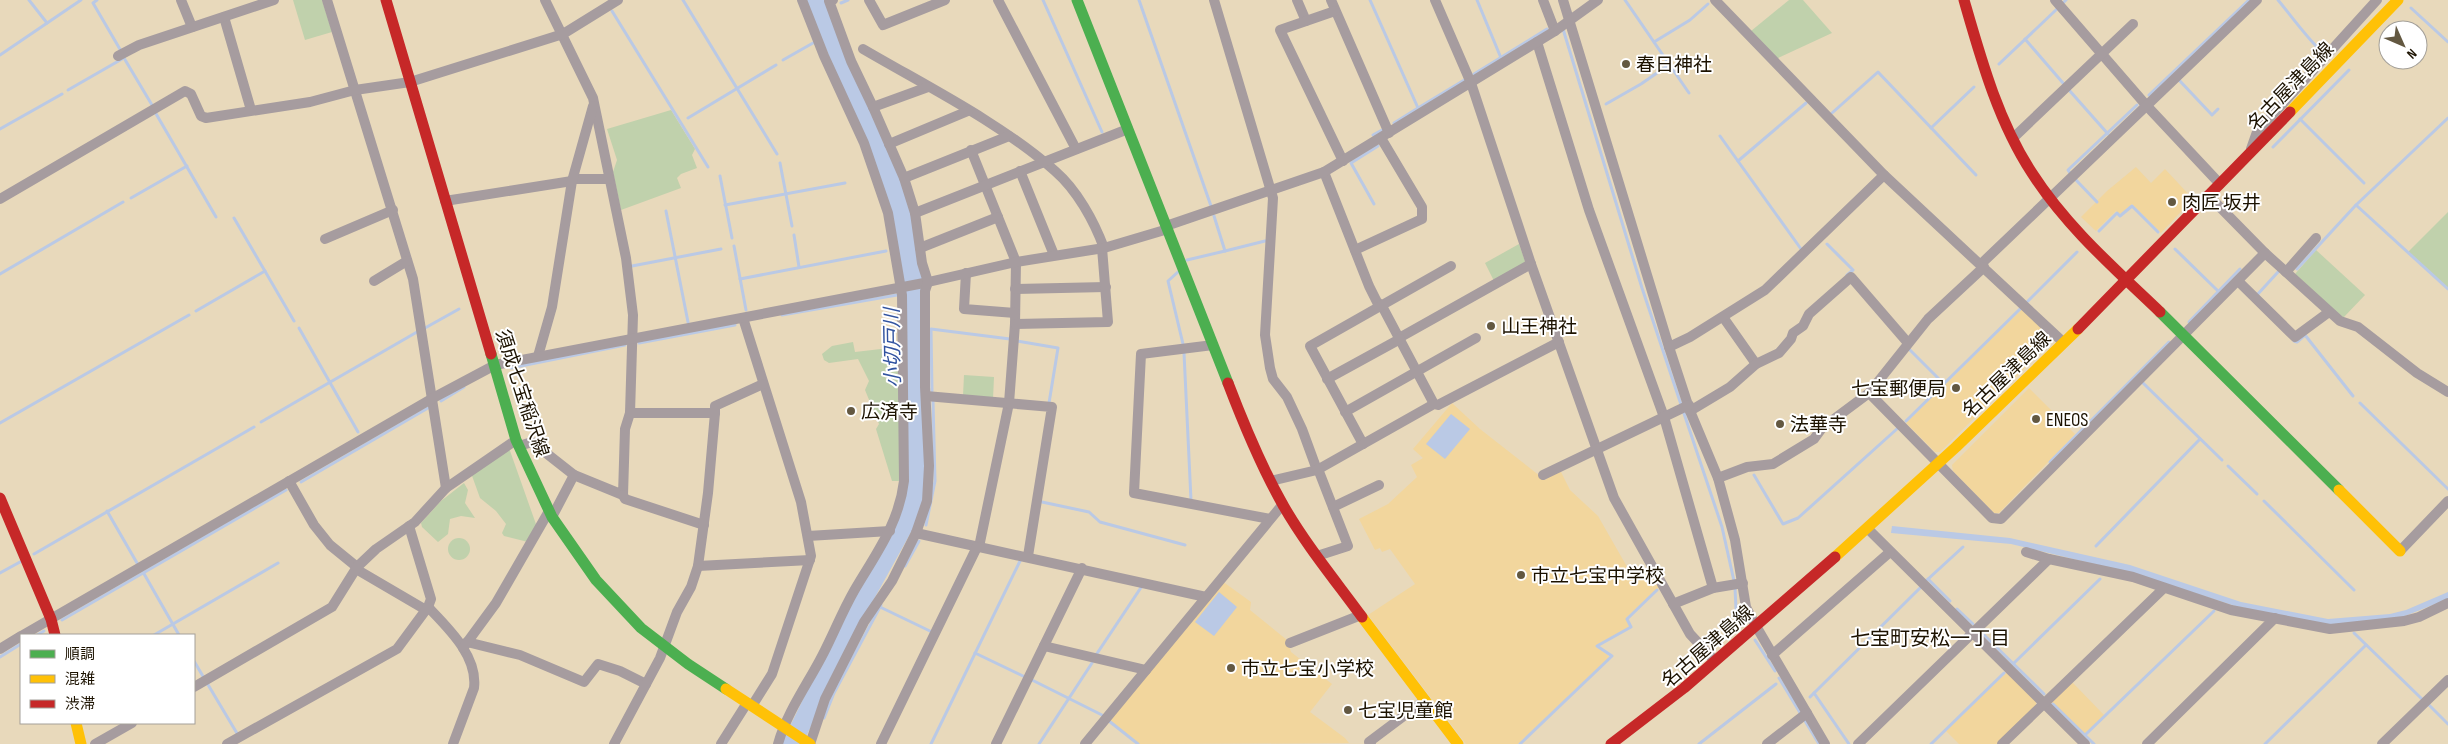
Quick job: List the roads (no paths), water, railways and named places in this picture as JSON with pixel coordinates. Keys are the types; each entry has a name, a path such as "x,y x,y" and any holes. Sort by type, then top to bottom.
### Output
{"main road":[{"name":"須成七宝稲沢線","path":"386,0 517,443 551,514 596,580 641,628 664,647 809,743"},
{"path":"1077,0 1251,442 1283,504 1317,556 1458,744"},
{"path":"1964,0 1992,91 2012,138 2049,198 2126,279 2400,551"},
{"name":"名古屋津島線","path":"1611,744 1662,708 1868,529 1939,464 2220,184 2396,2"},
{"path":"0,498 52,619 55,634"},
{"path":"76,724 81,744"}],"street":[{"path":"181,0 192,27"},
{"path":"118,56 139,45 274,0"},
{"path":"327,0 413,278 446,488"},
{"path":"545,0 563,34 594,102 626,258 633,315 630,413 624,429 623,494 625,499 704,525"},
{"path":"0,199 185,91 191,94 201,116 206,118 310,102 355,90 410,82 563,34 618,0"},
{"path":"778,744 784,728 854,592 890,531 898,510 904,482 902,287 888,213 864,142 824,56 802,0"},
{"path":"809,743 825,699 864,622 892,581 916,533 926,501 928,483 926,282 915,213 904,178 851,61 830,0"},
{"path":"869,0 883,25 945,0"},
{"path":"998,0 1076,149"},
{"path":"1214,0 1272,198 1264,334 1273,379 1287,397 1348,546 1317,556"},
{"path":"1297,0 1306,21"},
{"path":"1331,0 1385,136 1422,207 1422,219 1355,250"},
{"path":"1435,0 1471,83 1595,449 1621,512 1690,634 1714,661"},
{"path":"1543,0 1563,25"},
{"path":"1562,0 1563,25 1669,347 1685,409 1718,478 1735,540 1737,584 1746,607 1804,716 1826,744"},
{"path":"26,634 432,398 494,365 902,287 1016,262 1103,248 1167,228 1324,172 1537,42 1598,0"},
{"path":"2055,0 2146,105 2220,184"},
{"path":"1718,478 1747,467 1773,464 1814,439 1822,428 1869,393 1928,319 2049,198 2257,0"},
{"path":"2250,152 2257,132 2377,0"},
{"path":"1717,1 1884,175 2063,342"},
{"path":"1335,11 1280,30 1343,161"},
{"path":"224,17 251,110"},
{"path":"2012,138 2133,24"},
{"path":"1537,42 1589,210 1664,417 1713,588"},
{"path":"863,49 1009,136 1055,171 1079,198 1103,248 1108,322 1015,324"},
{"path":"872,107 928,87"},
{"path":"538,356 552,307 573,180 594,102"},
{"path":"889,144 968,111"},
{"path":"915,213 1128,128"},
{"path":"904,178 1009,136"},
{"path":"882,744 978,547 1009,404 1015,324 1016,262 971,150"},
{"path":"1020,171 1054,255"},
{"path":"1324,172 1369,286 1377,302 1382,306 1434,404"},
{"path":"1669,347 1765,290 1884,175"},
{"path":"445,201 573,180 609,179"},
{"path":"2208,195 2265,253 2340,321 2358,327 2417,373 2448,392"},
{"path":"325,239 393,210"},
{"path":"920,248 998,217"},
{"path":"2286,272 2316,238"},
{"path":"1869,393 1992,518 2001,519 2265,253"},
{"path":"374,281 408,261"},
{"path":"1327,379 1531,264"},
{"path":"1363,444 1310,346 1451,266"},
{"path":"966,274 964,309 1015,313"},
{"path":"1543,474 1730,388 1756,364 1778,353 1791,339 1793,333 1803,326 1809,314 1851,276 1908,343"},
{"path":"2238,281 2295,337 2330,312"},
{"path":"1015,289 1106,288"},
{"path":"1723,316 1756,364"},
{"path":"721,744 772,674 810,560 802,502 743,318"},
{"path":"1345,412 1476,338"},
{"path":"1271,481 1318,469 1434,404 1438,405 1558,342"},
{"path":"1214,345 1141,354 1134,493 1270,519"},
{"path":"614,744 664,647 698,566 704,525 715,406 763,384"},
{"path":"926,396 1052,407 1028,556"},
{"path":"630,413 715,412"},
{"path":"195,686 332,607 356,568 376,549 409,526 446,488 517,443 532,442 574,475 623,494"},
{"path":"465,645 496,603 574,475"},
{"path":"289,481 314,525 330,545 356,568 427,609 465,645 520,656 584,682 598,664 620,671 646,684"},
{"path":"1333,507 1379,485"},
{"path":"2400,551 2448,502"},
{"path":"1085,744 1283,504"},
{"path":"228,744 242,741 397,649 427,609 431,599 409,526"},
{"path":"1868,529 2085,744"},
{"path":"808,536 890,531"},
{"path":"916,533 1206,596"},
{"path":"1772,655 1890,552"},
{"path":"2026,552 2049,559 2132,577 2231,610 2330,629 2386,624 2419,617 2448,603"},
{"path":"1858,744 2049,559"},
{"path":"698,566 810,560"},
{"path":"996,744 1082,568"},
{"path":"1673,604 1713,588 1737,584"},
{"path":"2002,744 2164,588"},
{"path":"1290,643 1361,615"},
{"path":"2146,744 2275,618"},
{"path":"0,649 20,637"},
{"path":"453,744 474,688 475,680 465,645"},
{"path":"1044,646 1146,670"},
{"path":"2382,744 2448,680"},
{"path":"1371,744 1369,742 1425,700"},
{"path":"1767,744 1804,716"},
{"path":"95,744 130,724"}],"water":[{"path":"1451,414 1470,429 1445,459 1426,444"},
{"path":"1892,526 2010,538 2130,565 2241,602 2328,619 2390,614 2406,610 2448,592 2448,599 2400,618 2328,625 2235,606 2135,574 2011,544 1891,533"},
{"path":"1219,592 1237,607 1214,636 1195,622"}],"waterway":[{"path":"29,0 47,23"},
{"path":"0,55 81,0"},
{"path":"97,0 93,3 121,51"},
{"path":"683,0 777,154"},
{"name":"小切戸川","path":"792,744 851,621 907,520 914,502 917,478 915,305 913,280 901,209 891,179 816,0"},
{"path":"841,3 848,0"},
{"path":"1043,0 1102,132"},
{"path":"1139,0 1211,206"},
{"path":"1370,0 1418,108 1394,123"},
{"path":"1477,0 1501,58"},
{"path":"1625,0 1689,93"},
{"path":"2149,95 2249,0"},
{"path":"2278,0 2323,53"},
{"path":"1654,42 1690,20 1708,4"},
{"path":"2411,8 2448,42"},
{"path":"1999,64 2057,9"},
{"path":"612,11 708,167"},
{"path":"1474,74 1547,29"},
{"path":"1563,29 1642,288 1722,527 1734,581"},
{"path":"2025,39 2063,83"},
{"path":"783,60 813,43"},
{"path":"124,58 152,105"},
{"path":"68,90 122,59"},
{"path":"1606,104 1641,84 1670,64"},
{"path":"688,118 776,65"},
{"path":"2273,147 2349,70"},
{"path":"1832,113 1878,72 1976,175"},
{"path":"1418,108 1466,79"},
{"path":"2179,80 2212,115 2218,109"},
{"path":"1931,128 1974,87"},
{"path":"2069,90 2108,134"},
{"path":"0,129 62,94"},
{"path":"1738,161 1806,103"},
{"path":"2070,173 2068,170 2137,105"},
{"path":"155,112 216,217"},
{"path":"2297,269 2356,205 2448,118"},
{"path":"2300,119 2364,183"},
{"path":"1373,135 1382,130"},
{"path":"1720,136 1801,249"},
{"path":"1374,204 1351,163 1378,146"},
{"path":"780,163 792,226"},
{"path":"131,198 187,166"},
{"path":"720,176 732,238"},
{"path":"2076,180 2097,202"},
{"path":"725,205 845,183"},
{"path":"0,274 123,202"},
{"path":"2356,205 2448,289"},
{"path":"2099,231 2117,213 2120,216 2132,206 2158,232"},
{"path":"666,211 688,322"},
{"path":"1187,260 1225,251 1214,216"},
{"path":"234,218 294,321"},
{"path":"794,235 799,267"},
{"path":"1225,251 1265,241"},
{"path":"1827,244 1853,270 1847,275"},
{"path":"734,246 746,310"},
{"path":"632,266 721,249"},
{"path":"2175,249 2218,291"},
{"path":"740,279 886,251"},
{"path":"2028,301 2077,252"},
{"path":"2189,322 2240,269"},
{"path":"196,311 265,271"},
{"path":"1178,272 1168,281 1183,344"},
{"path":"2257,295 2278,272"},
{"path":"782,315 897,295"},
{"path":"425,328 459,309"},
{"path":"1906,421 2020,309"},
{"path":"0,423 189,315"},
{"path":"639,343 735,325"},
{"path":"299,328 358,432"},
{"path":"932,391 931,329 1010,339"},
{"name":"小切戸川","path":"915,331 920,330"},
{"path":"261,422 417,332"},
{"path":"2294,341 2297,342 2305,335 2353,396"},
{"path":"1017,341 1058,348 1049,403"},
{"path":"2050,462 2169,342"},
{"path":"511,368 625,345"},
{"path":"1909,349 1944,384"},
{"path":"1184,353 1191,500"},
{"path":"2143,383 2222,460"},
{"path":"441,401 464,387"},
{"path":"926,525 935,481 933,401"},
{"path":"2360,403 2448,489"},
{"path":"301,482 428,408"},
{"path":"34,554 254,427"},
{"path":"1754,475 1783,524 1798,518 1898,428"},
{"path":"2096,546 2200,439"},
{"path":"2228,466 2257,494"},
{"path":"62,620 286,490"},
{"path":"2264,501 2354,590"},
{"path":"1042,502 1089,512 1100,522 1185,545"},
{"path":"107,511 137,563"},
{"path":"905,566 919,541"},
{"path":"1927,580 1963,547"},
{"path":"931,744 1020,561"},
{"path":"0,573 20,562"},
{"path":"156,634 278,563"},
{"path":"143,572 178,634"},
{"path":"1928,579 1950,601"},
{"path":"2013,664 2100,579"},
{"path":"1096,655 1142,586"},
{"path":"1735,588 1736,609 1743,625"},
{"path":"1810,697 1920,588"},
{"path":"1520,744 1612,656 1597,646 1631,627 1627,619 1657,590"},
{"name":"小切戸川","path":"864,597 870,600"},
{"path":"824,718 834,693 881,605"},
{"path":"880,607 932,632"},
{"path":"1957,609 1973,624"},
{"path":"2085,735 2214,611"},
{"path":"39,634 44,631"},
{"path":"1981,632 2044,694"},
{"path":"2354,633 2423,700"},
{"path":"1755,640 1775,671"},
{"path":"0,657 20,645"},
{"path":"2265,744 2366,645"},
{"path":"975,653 1025,677"},
{"path":"195,663 204,678"},
{"path":"1039,744 1092,663"},
{"path":"1931,744 2004,673"},
{"path":"1779,678 1819,744"},
{"path":"1032,680 1102,715"},
{"path":"207,683 238,735"},
{"path":"1699,744 1776,684"},
{"path":"1814,693 1849,744"},
{"path":"2053,704 2094,744"},
{"path":"2429,705 2448,724"},
{"path":"1109,721 1138,744"}],"place":[{"name":"春日神社","path":"1626,64"},
{"name":"肉匠 坂井","path":"2172,202"},
{"name":"山王神社","path":"1491,326"},
{"name":"七宝郵便局","path":"1956,388"},
{"name":"広済寺","path":"851,411"},
{"name":"ENEOS","path":"2036,419"},
{"name":"法華寺","path":"1780,424"},
{"name":"市立七宝中学校","path":"1521,575"},
{"name":"市立七宝小学校","path":"1231,668"},
{"name":"七宝児童館","path":"1348,710"}],"district":[{"name":"七宝町安松一丁目","path":"1930,638"}]}
